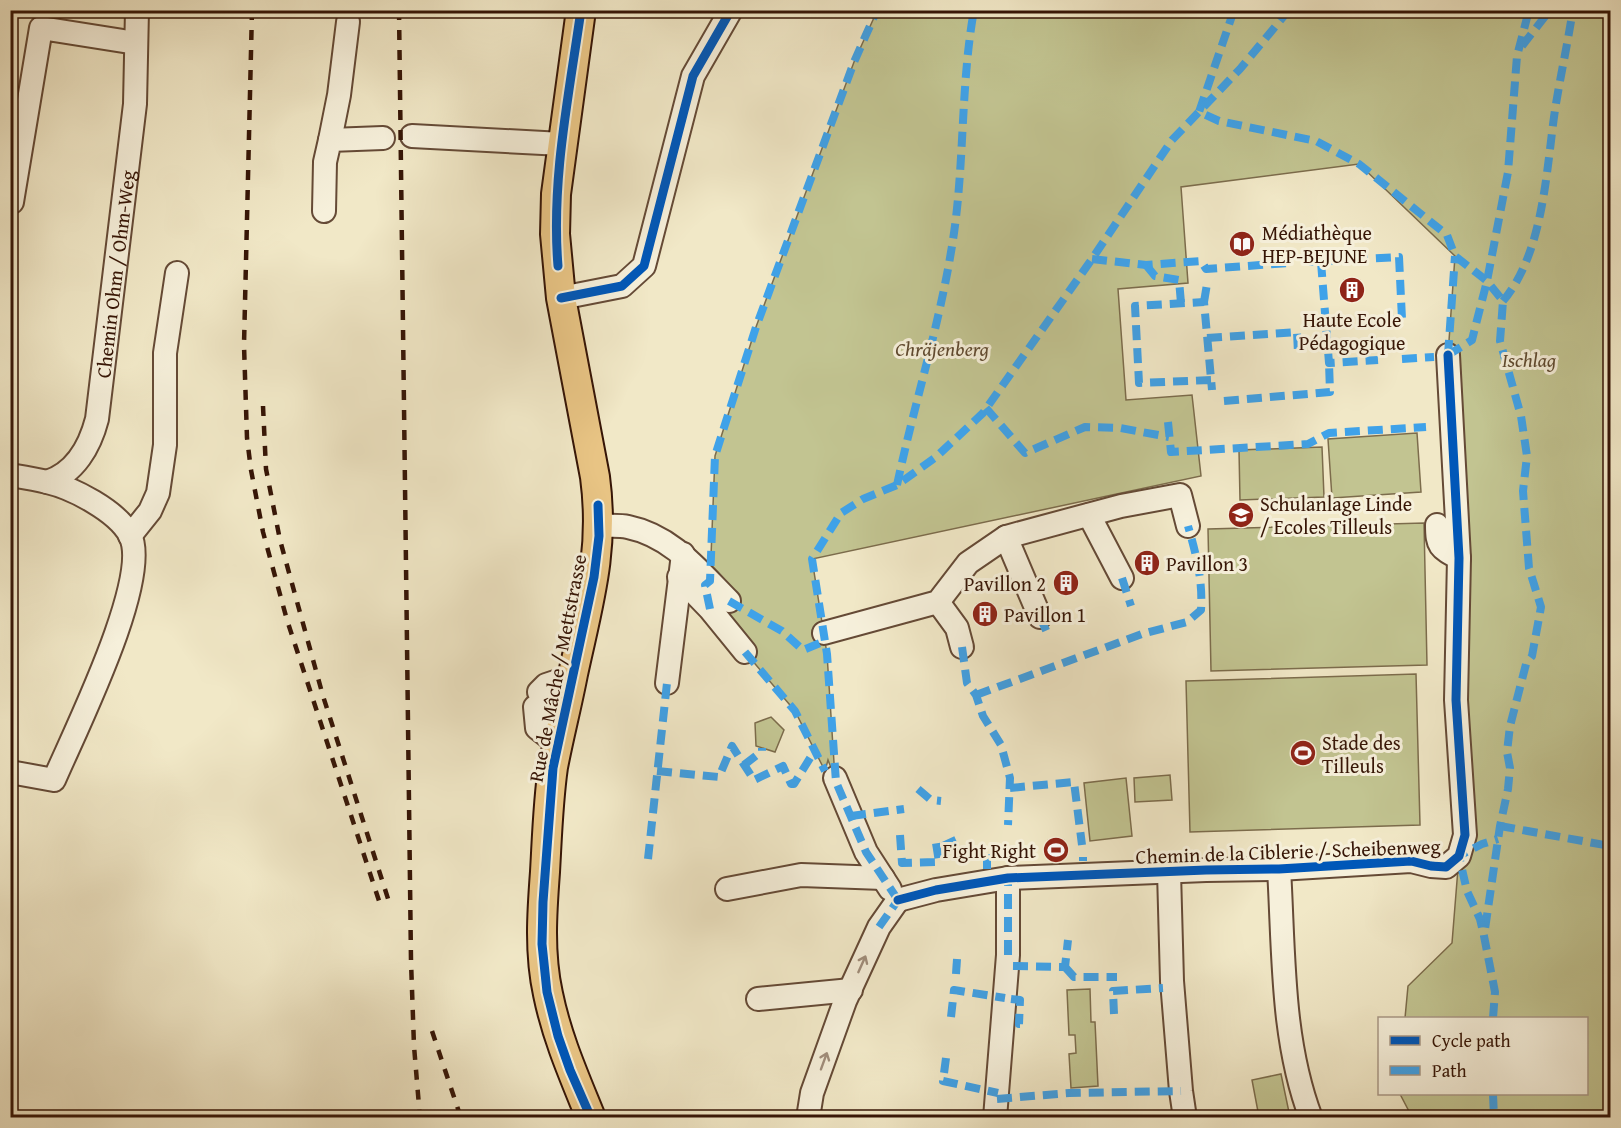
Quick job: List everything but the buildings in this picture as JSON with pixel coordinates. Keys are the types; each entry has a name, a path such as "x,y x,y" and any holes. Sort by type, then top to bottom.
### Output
{"main road":[{"name":"Rue de Mâche / Mettstrasse","path":"581,10 556,194 555,234 561,298 595,475 599,526 594,577 553,768 547,832 542,956 547,992 558,1036 591,1118"}],"street":[{"name":"Chemin Ohm / Ohm-Weg","path":"47,482 63,474 80,457 90,440 97,419 135,104 137,10"},
{"path":"561,298 622,286 644,266 693,76 730,10"},
{"path":"324,211 325,162 339,94 348,22"},
{"path":"10,201 12,202 41,28 136,44"},
{"path":"412,136 562,144"},
{"path":"330,140 383,138"},
{"path":"130,536 155,501 163,467 165,353 177,273"},
{"name":"Chemin de la Ciblerie / Scheibenweg","path":"898,900 936,890 1008,878 1279,869 1412,861 1431,867 1446,867 1459,856 1465,835 1456,699 1459,558 1448,355"},
{"path":"10,476 47,482 76,493 118,521 134,545 134,568 120,623 54,780 10,771"},
{"path":"824,633 938,602 968,563 1006,537 1121,506 1180,495 1188,525"},
{"path":"1089,515 1122,578"},
{"path":"1437,525 1437,539 1440,546 1459,558"},
{"path":"599,526 627,527 646,533 668,543 683,554 719,605 745,652"},
{"path":"1006,537 1040,617"},
{"path":"667,643 683,554"},
{"path":"679,576 719,605"},
{"path":"667,683 679,576"},
{"path":"938,602 957,628 962,647"},
{"path":"558,745 537,729 537,699 546,685 573,676"},
{"path":"808,1118 812,1094 845,1001 879,927 898,900 866,852 835,778"},
{"path":"1279,869 1287,1021 1300,1090 1311,1118"},
{"path":"1169,872 1172,981 1185,1118"},
{"path":"727,889 801,875 883,878"},
{"path":"995,1118 1008,955 1008,878"},
{"path":"758,999 851,990"}],"green space":[{"name":"Chräjenberg","path":"877,11 1610,11 1610,1117 1412,1117 1401,1095 1588,1095 1588,1017 1405,1017 1408,986 1452,943 1459,856 1448,355 1455,256 1359,164 1181,187 1188,283 1118,289 1126,400 1192,395 1201,476 812,559 827,654 835,778 828,760 825,771 795,711 745,652 710,581 715,456 756,327 854,62"},
{"path":"1417,433 1421,492 1332,498 1328,439"},
{"path":"1322,447 1324,497 1240,500 1239,450"},
{"path":"1424,523 1427,665 1211,671 1208,529"},
{"name":"Stade des Tilleuls","path":"1416,674 1420,825 1190,832 1186,681"},
{"path":"771,717 784,730 775,752 756,746 755,723"},
{"path":"1170,775 1172,800 1135,802 1134,778"},
{"path":"1126,778 1132,836 1090,841 1084,783"},
{"path":"1090,989 1091,1022 1095,1022 1098,1086 1071,1088 1069,1054 1076,1053 1075,1035 1069,1035 1067,990"},
{"path":"1281,1074 1290,1117 1259,1117 1252,1080"}],"railway":[{"path":"252,10 244,345 247,438 251,470 263,532 287,620 382,910"},
{"path":"399,10 411,961 414,1046 420,1118"},
{"path":"263,406 266,469 280,540 323,696 391,908"},
{"path":"432,1031 461,1118"}],"marked path":[{"path":"710,609 705,585 710,581 715,456 756,327 854,62 877,10"},
{"path":"897,485 947,276 952,246 959,187 966,69 974,10"},
{"path":"1234,10 1199,112 1219,121 1316,141 1359,164 1447,235 1455,256 1487,281 1503,301 1500,341 1521,416 1527,456 1523,491 1529,568 1541,607 1532,656 1526,664 1510,726 1507,752 1510,768 1508,789 1500,826 1484,936"},
{"path":"898,900 866,852 836,782 827,654 812,559 841,513 863,499 897,485 936,457 983,413 1092,259 1172,140 1240,69 1289,10"},
{"path":"1448,355 1472,340 1487,281 1508,172 1517,56 1529,10"},
{"path":"1522,46 1550,10"},
{"path":"1503,301 1517,281 1527,259 1541,210 1555,110 1572,15 1568,10"},
{"path":"1448,355 1455,256"},
{"path":"1307,262 1399,257 1402,319 1326,321"},
{"path":"1092,259 1146,265 1201,261 1206,269 1288,263"},
{"path":"1321,262 1329,363 1378,360"},
{"path":"1146,265 1155,276 1179,280 1181,303"},
{"path":"1204,302 1207,284"},
{"path":"1211,380 1139,383 1135,306 1204,302 1212,390"},
{"path":"1207,338 1297,332 1298,353"},
{"path":"1402,359 1434,357"},
{"path":"1224,401 1330,392 1329,363"},
{"path":"986,408 1025,453 1085,427 1120,428 1169,437"},
{"path":"1168,422 1171,452 1308,444 1329,433 1426,427"},
{"path":"976,695 1142,634 1187,622 1201,610 1198,567 1188,526"},
{"path":"1122,578 1131,606"},
{"path":"729,601 782,631 803,650 825,641"},
{"path":"1040,617 1049,637"},
{"path":"962,647 967,683 976,695 983,716 1001,745 1010,778 1008,825"},
{"path":"745,652 795,711 825,771"},
{"path":"648,859 667,683"},
{"path":"657,771 719,777 732,746 754,780 783,766 791,784 794,784 815,750"},
{"path":"744,765 762,751 762,748"},
{"path":"1010,788 1074,782 1082,845"},
{"path":"918,789 931,800 941,801"},
{"path":"851,816 904,809"},
{"path":"1500,826 1610,846"},
{"path":"900,835 902,863 939,862 936,843 943,846 956,840"},
{"path":"1493,1017 1495,992 1484,936 1480,919 1467,891 1459,856 1482,844 1498,839"},
{"path":"987,854 987,869"},
{"path":"1008,878 1008,955"},
{"path":"879,927 898,900"},
{"path":"1013,966 1065,967 1068,940"},
{"path":"956,974 957,959"},
{"path":"1065,967 1074,977 1117,977"},
{"path":"1114,1014 1113,991 1163,988"},
{"path":"951,1017 954,990 1005,998"},
{"path":"1011,999 1020,1000 1020,1024"},
{"path":"946,1058 943,1081 998,1093"},
{"path":"997,1099 1069,1093 1181,1091"},
{"path":"1493,1095 1494,1118"},
{"path":"1608,1118 1610,1111"}],"cycle path":[{"path":"558,266 556,234 559,170 581,10"},
{"path":"561,298 622,286 644,266 693,76 731,10"},
{"path":"898,900 936,890 1008,878 1279,869 1411,861 1446,867 1459,856 1465,835 1456,700 1459,558 1448,355"},
{"path":"591,1118 558,1036 547,992 542,944 553,768 594,577 599,536 598,505"}],"place":[{"name":"Médiathèque HEP-BEJUNE","path":"1242,244"},
{"name":"Haute Ecole Pédagogique","path":"1352,290"},
{"name":"Schulanlage Linde / Ecoles Tilleuls","path":"1241,515"},
{"name":"Pavillon 3","path":"1147,563"},
{"name":"Pavillon 2","path":"1066,583"},
{"name":"Pavillon 1","path":"985,614"},
{"name":"Stade des Tilleuls","path":"1303,753"},
{"name":"Fight Right","path":"1056,850"}],"park label":[{"name":"Ischlag","path":"1529,359"}]}
